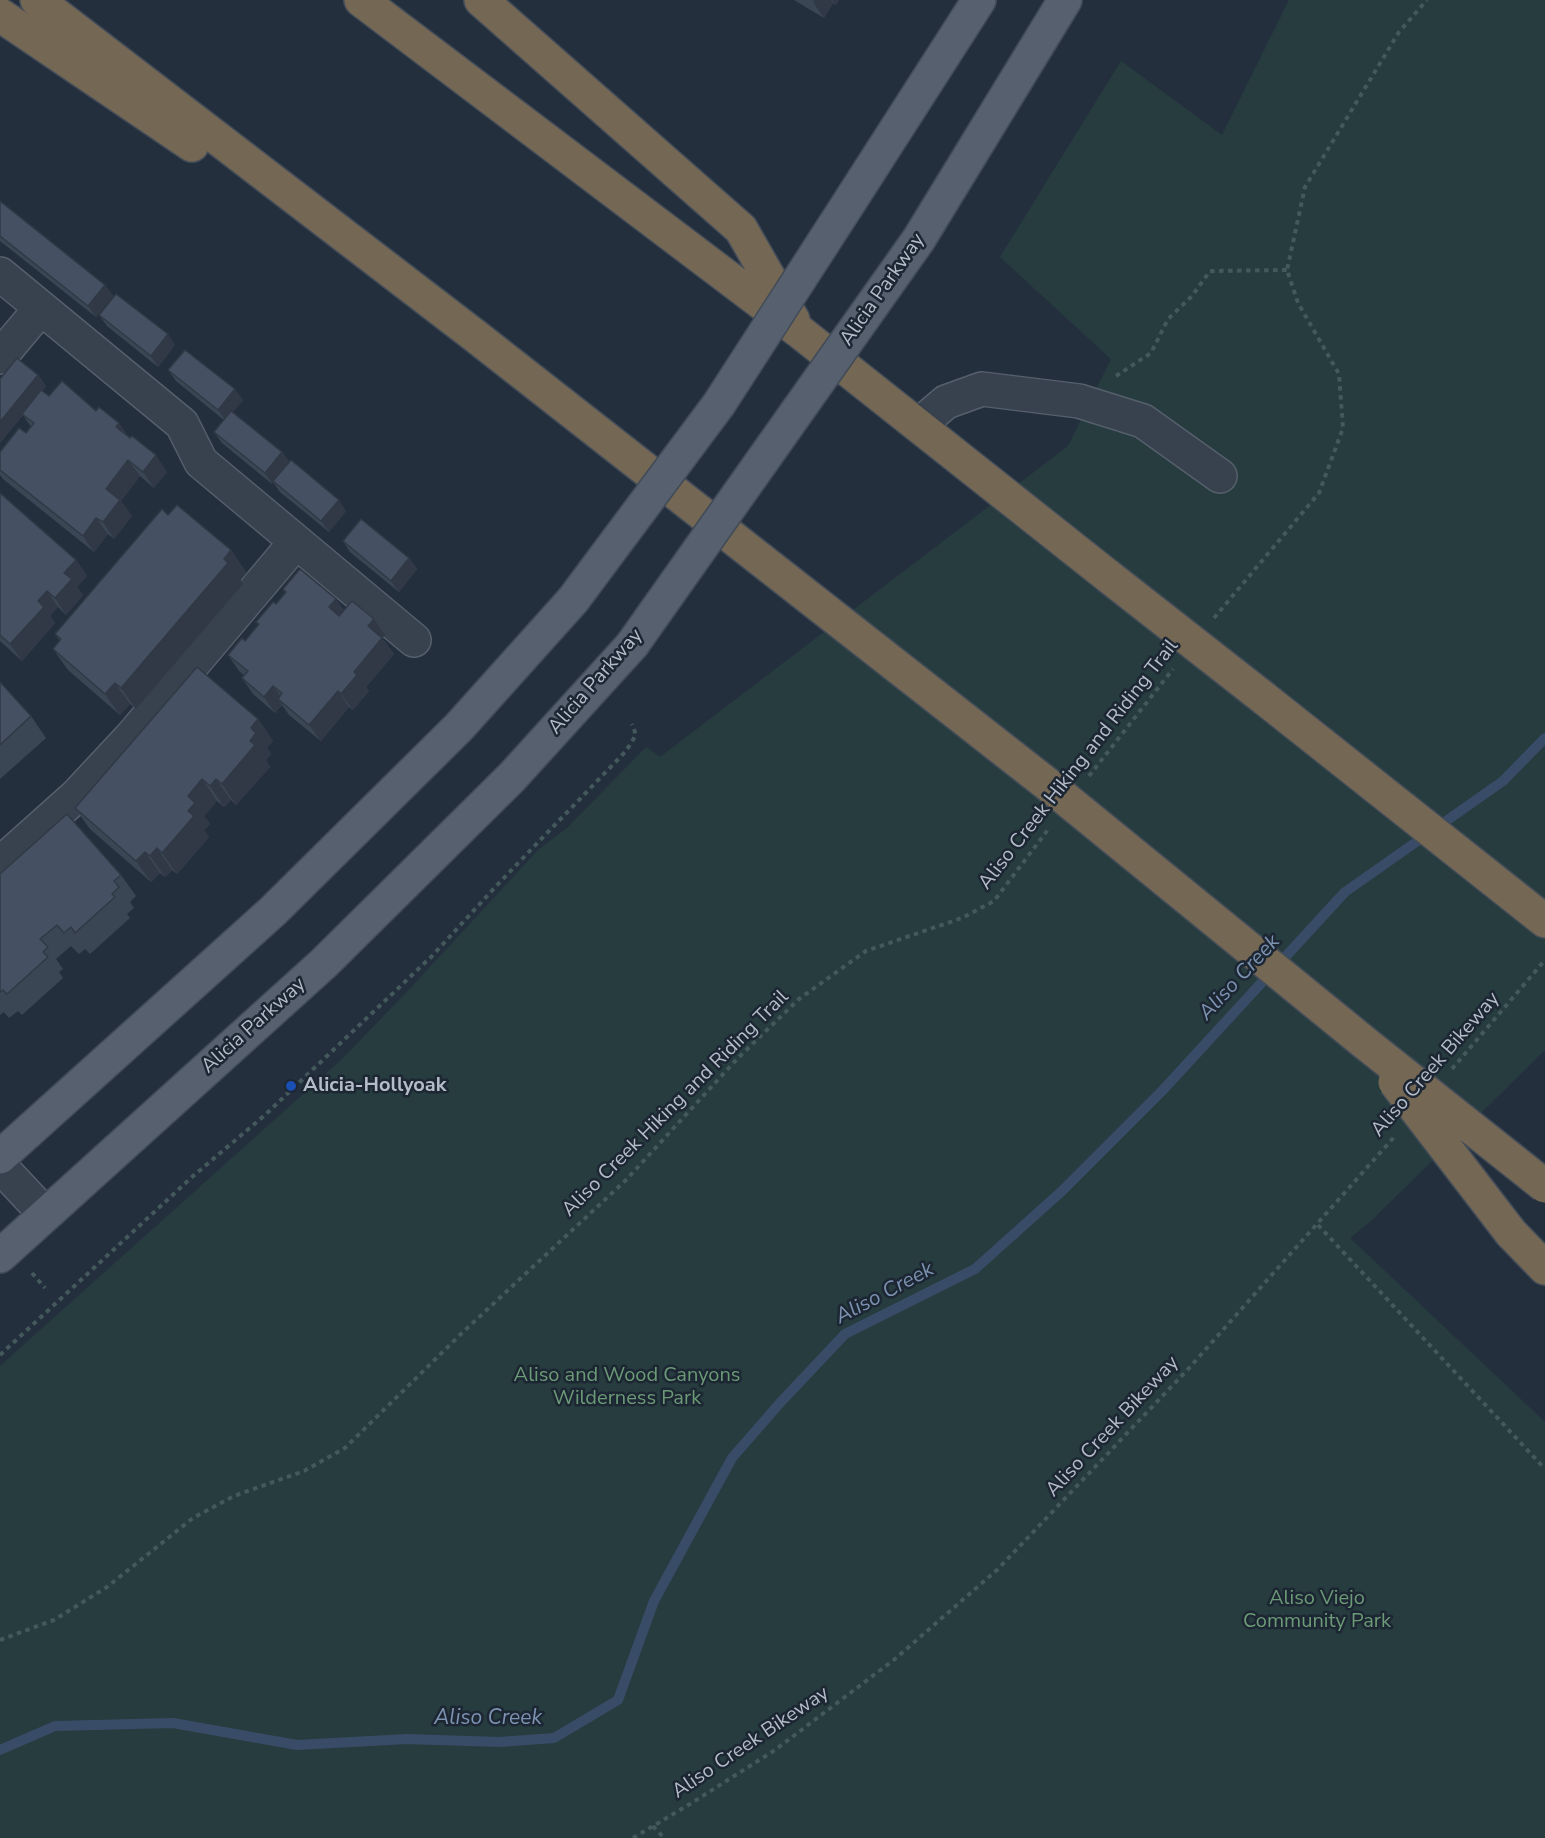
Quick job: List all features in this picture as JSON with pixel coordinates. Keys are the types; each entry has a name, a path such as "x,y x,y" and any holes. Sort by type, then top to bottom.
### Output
{"highway":[{"path":"37,0 474,335 987,735 1545,1186"},
{"path":"361,0 800,332 1545,921"},
{"path":"481,0 741,229 800,332"},
{"path":"0,15 474,335"},
{"path":"1365,1042 1511,1233 1545,1268"}],"main road":[{"path":"0,1157 273,911 459,727 573,600 719,404 979,0"},
{"name":"Alicia Parkway","path":"0,1256 324,963 512,777 632,645 919,239 1065,0"}],"street":[{"path":"0,274 182,424 201,462 414,640"},
{"path":"0,357 41,308"},
{"path":"919,425 946,402 982,389 1079,401 1143,420 1220,476"},
{"path":"0,864 76,796 132,736 296,542"},
{"path":"0,1166 45,1214"}],"path":[{"path":"1211,622 1319,493 1343,428 1339,374 1298,303 1287,270 1305,187 1399,32 1427,0"},
{"path":"1079,401 1151,353 1168,319 1192,296 1210,271 1287,270"},
{"name":"Aliso Creek Hiking and Riding Trail","path":"1088,778 1175,667"},
{"path":"0,1355 192,1177 266,1114 432,956 498,883 626,751 636,735 632,724"},
{"name":"Aliso Creek Hiking and Riding Trail","path":"0,1640 54,1620 107,1587 193,1518 234,1496 304,1471 345,1448 462,1333 627,1180 737,1059 799,999 866,951 962,918 994,900 1052,825"},
{"name":"Aliso Creek Bikeway","path":"1449,1073 1545,960"},
{"name":"Aliso Creek Bikeway","path":"633,1838 784,1743 895,1659 998,1569 1190,1367 1318,1225 1395,1135"},
{"path":"1318,1225 1545,1469"},
{"path":"653,1826 664,1838"}],"green space":[{"path":"1289,0 1545,0 1545,1050 1372,1220 1350,1238 1545,1422 1545,1838 0,1838 0,1366 340,1061 538,850 567,828 646,747 660,757 1068,446 1111,359 1000,257 1121,61 1222,135"}],"building":[{"path":"0,201 105,285 88,306 0,236"},
{"path":"116,294 168,334 151,356 99,315"},
{"path":"185,350 235,389 218,410 168,370"},
{"path":"17,358 38,375 0,422 0,379"},
{"path":"62,381 96,411 99,407 119,423 116,427 130,438 132,436 156,455 143,472 128,460 106,489 120,500 103,522 96,518 83,536 0,470 0,452 19,428 26,433 34,423 22,414 41,390 49,396"},
{"path":"231,411 282,452 265,473 214,432"},
{"path":"291,460 339,500 321,521 273,481"},
{"path":"0,493 76,560 64,573 72,579 55,598 47,591 38,601 44,607 10,644 0,635"},
{"path":"177,505 231,550 224,559 228,563 121,688 115,683 105,694 53,649 61,639 55,634 162,509 168,515"},
{"path":"361,519 409,558 391,581 343,541"},
{"path":"300,569 336,599 329,607 339,616 352,601 374,619 368,626 382,638 354,672 357,675 341,694 338,691 309,725 278,699 282,693 273,686 264,697 242,678 248,671 228,655 242,638 245,641 259,624 256,622 273,602 276,604 286,592 283,589"},
{"path":"197,667 258,719 251,728 256,733 250,741 255,745 222,784 216,779 210,786 202,779 188,796 195,803 188,811 194,816 162,853 157,848 150,856 145,852 136,861 75,808"},
{"path":"0,682 31,716 0,745"},
{"path":"67,814 121,875 114,881 119,887 112,894 115,897 75,933 71,927 64,933 57,925 40,939 48,947 43,952 48,957 7,994 3,990 0,992 0,874"}],"waterway":[{"name":"Aliso Creek","path":"0,1750 55,1726 173,1723 297,1745 407,1739 499,1742 554,1738 618,1700 654,1601 732,1458 845,1334 975,1269 1062,1191 1162,1091 1345,892 1503,781 1545,738"}],"place":[{"name":"Alicia-Hollyoak","path":"291,1086"}],"park label":[{"name":"Aliso and Wood Canyons Wilderness Park","path":"627,1388"},
{"name":"Aliso Viejo Community Park","path":"1317,1610"}]}
